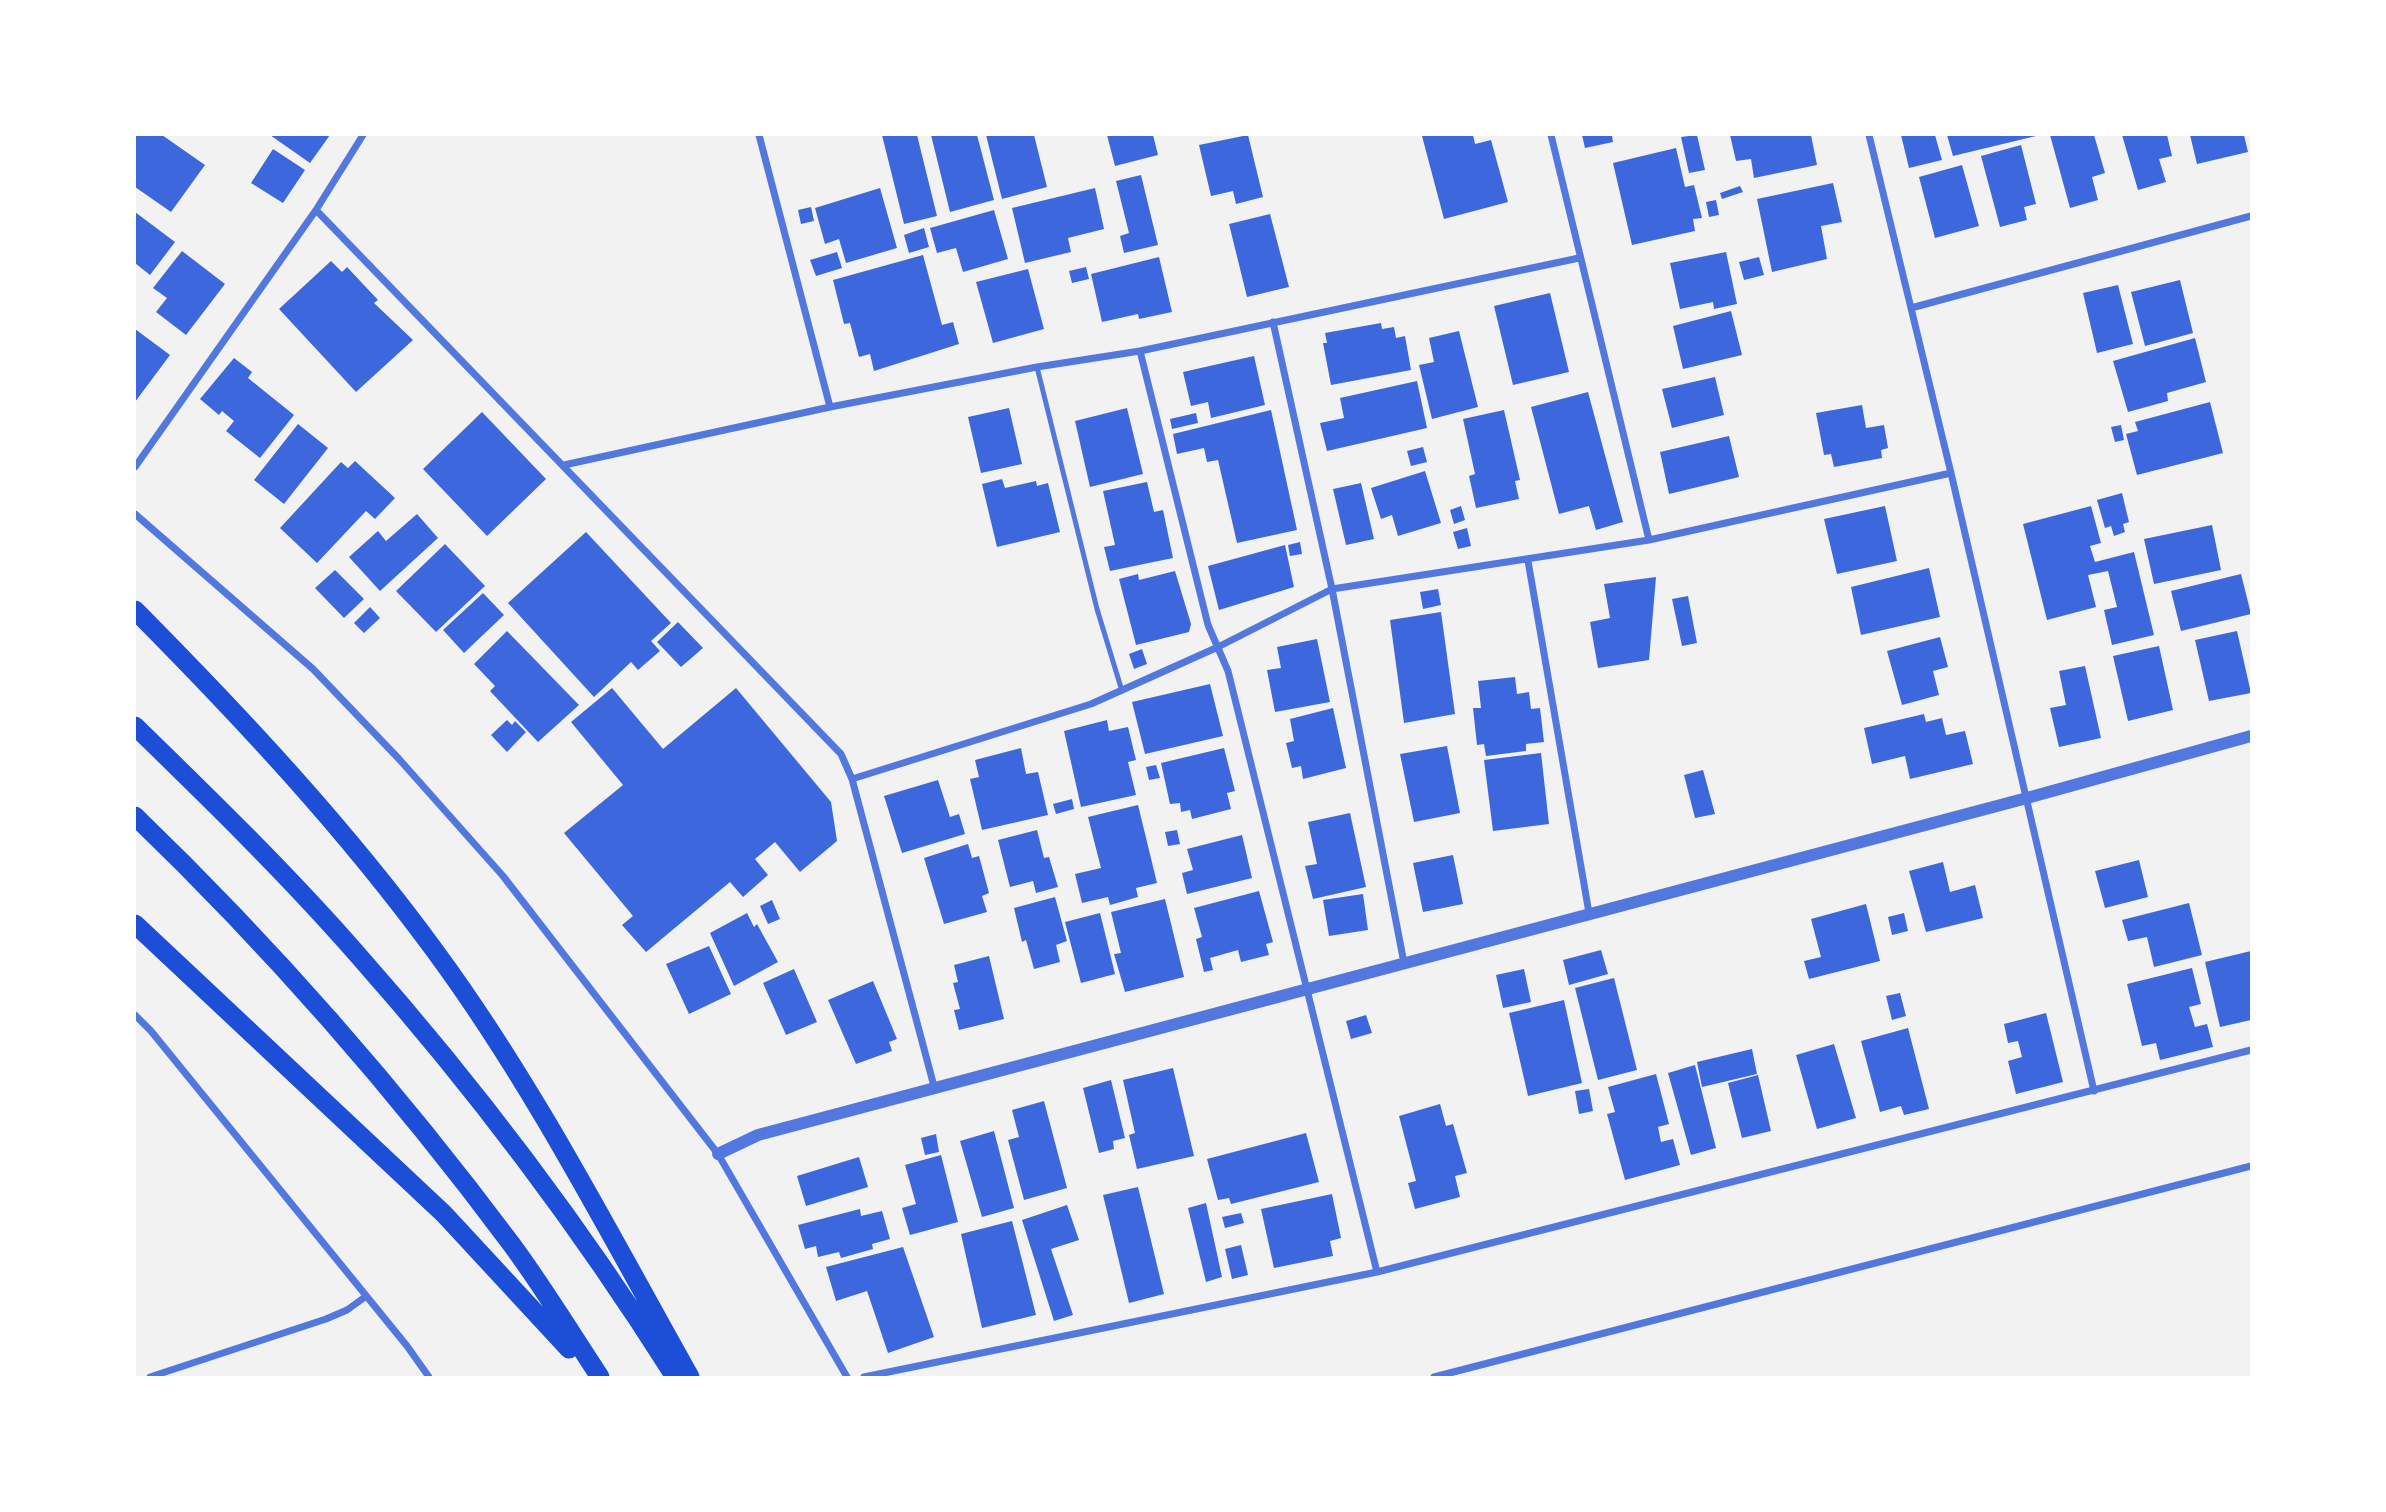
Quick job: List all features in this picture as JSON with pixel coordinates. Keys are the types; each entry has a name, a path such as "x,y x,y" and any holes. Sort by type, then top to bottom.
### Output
{"highway":[{"path":"135,610 296,778 372,867 437,953 557,1139 690,1377"},
{"path":"135,726 246,835 357,953 459,1074 561,1208 675,1377"},
{"path":"135,816 192,871 266,950 416,1120 514,1247 597,1377"},
{"path":"135,924 444,1214 597,1377"}],"street":[{"path":"759,135 830,407"},
{"path":"1551,135 1579,258 1614,383 1649,540"},
{"path":"1869,135 1951,472 2094,1091"},
{"path":"135,467 316,210 359,136"},
{"path":"316,210 841,754 852,779 935,1090"},
{"path":"1911,307 2251,216"},
{"path":"564,465 830,407 1037,367 1140,351 1579,258"},
{"path":"1273,322 1332,589 1404,963"},
{"path":"1140,351 1208,625 1228,671 1377,1272"},
{"path":"852,779 1091,705 1218,648 1332,589 1528,561 1649,540 1951,472"},
{"path":"135,514 313,670 399,759 503,876 718,1154 847,1377"},
{"path":"1528,561 1589,913"},
{"path":"718,1154 758,1135 1306,991 2251,736"},
{"path":"135,1015 151,1031 429,1377"},
{"path":"864,1377 1377,1272 2251,1050"},
{"path":"1434,1377 2251,1166"},
{"path":"150,1377 326,1319 347,1310 365,1297"}],"lane":[{"path":"1037,367 1097,609 1122,691"}],"building":[{"path":"135,135 162,135 205,165 171,212 135,187"},
{"path":"270,135 330,135 310,163"},
{"path":"882,135 917,135 937,216 904,224"},
{"path":"931,135 977,135 994,200 950,212"},
{"path":"986,135 1034,135 1047,187 1002,199"},
{"path":"1107,135 1153,135 1158,155 1115,166"},
{"path":"1248,135 1263,197 1236,204 1233,191 1211,196 1199,145"},
{"path":"1473,135 1475,144 1491,140 1508,202 1444,219 1422,136"},
{"path":"1582,135 1612,135 1613,142 1585,148"},
{"path":"1697,135 1705,170 1689,173 1681,137"},
{"path":"1730,135 1811,135 1817,165 1754,178 1751,159 1736,161"},
{"path":"1901,135 1935,135 1942,160 1909,168"},
{"path":"1947,135 2036,135 2036,136 1953,156"},
{"path":"2050,135 2094,135 2105,173 2092,177 2098,200 2070,208"},
{"path":"2122,135 2167,135 2172,156 2159,159 2166,182 2138,190"},
{"path":"2190,135 2244,135 2248,152 2197,164"},
{"path":"2021,145 2036,204 2024,207 2027,220 2000,227 1981,156"},
{"path":"1676,148 1685,187 1694,185 1702,218 1693,219 1695,231 1632,245 1613,163"},
{"path":"273,149 305,170 283,203 251,183"},
{"path":"1962,165 1979,226 1935,238 1919,177"},
{"path":"1141,175 1158,245 1124,253 1120,236 1129,233 1116,181"},
{"path":"1833,183 1842,222 1821,226 1827,259 1772,272 1757,199"},
{"path":"1740,186 1743,192 1722,199 1720,193"},
{"path":"880,188 897,248 846,263 839,239 825,244 815,208"},
{"path":"1095,188 1104,229 1068,238 1071,252 1025,263 1012,208"},
{"path":"1716,200 1719,215 1709,217 1706,202"},
{"path":"811,207 814,221 801,224 798,210"},
{"path":"994,210 1008,259 963,272 956,248 937,253 930,228"},
{"path":"135,212 175,242 150,275 135,263"},
{"path":"1270,214 1289,287 1247,297 1229,224"},
{"path":"924,228 929,247 909,253 904,235"},
{"path":"182,251 225,284 186,335 156,312 167,298 153,288"},
{"path":"837,252 842,268 816,276 810,260"},
{"path":"1726,252 1737,304 1714,309 1713,302 1680,309 1670,263"},
{"path":"923,255 942,325 953,322 959,344 874,371 870,354 859,357 850,323 844,324 833,280"},
{"path":"1159,257 1172,312 1139,319 1138,314 1102,322 1091,274"},
{"path":"1759,257 1764,275 1744,280 1739,262"},
{"path":"331,261 342,272 347,267 378,300 374,303 413,340 356,392 279,309"},
{"path":"1086,267 1089,279 1072,283 1069,271"},
{"path":"1028,269 1044,329 993,343 976,282"},
{"path":"2180,280 2193,333 2145,346 2131,292"},
{"path":"2118,285 2133,344 2097,353 2083,293"},
{"path":"1550,293 1569,372 1513,385 1494,306"},
{"path":"1731,311 1742,355 1683,369 1673,326"},
{"path":"1381,323 1382,329 1394,327 1396,338 1405,336 1411,370 1331,385 1323,343 1327,343 1325,333"},
{"path":"135,329 170,355 135,402"},
{"path":"1459,331 1478,407 1432,419 1419,365 1434,362 1429,338"},
{"path":"2195,338 2206,382 2167,393 2168,401 2128,412 2113,361"},
{"path":"1254,356 1265,405 1211,418 1208,402 1191,406 1183,372"},
{"path":"234,358 252,372 248,378 294,415 260,458 226,431 234,421 222,411 219,415 200,399"},
{"path":"1715,377 1724,415 1672,428 1662,389"},
{"path":"1417,381 1427,428 1327,451 1320,423 1344,418 1340,398"},
{"path":"1588,392 1623,522 1596,530 1589,506 1559,514 1531,407"},
{"path":"2210,402 2223,453 2137,475 2126,434 2138,431 2135,422"},
{"path":"1862,405 1866,428 1884,425 1888,448 1881,450 1882,458 1834,467 1831,454 1824,455 1816,413"},
{"path":"1009,408 1022,464 981,473 968,417"},
{"path":"1127,408 1143,474 1090,487 1075,421"},
{"path":"1271,410 1297,530 1237,543 1218,460 1207,462 1204,448 1177,454 1173,434"},
{"path":"1504,410 1520,480 1515,481 1519,499 1476,508 1469,476 1475,474 1463,419"},
{"path":"482,412 546,479 487,536 423,469"},
{"path":"1196,413 1198,423 1172,429 1170,419"},
{"path":"298,424 328,448 284,504 254,480"},
{"path":"2121,425 2124,440 2115,442 2111,427"},
{"path":"1729,436 1739,477 1669,494 1660,452"},
{"path":"1423,447 1427,462 1411,466 1407,451"},
{"path":"355,461 395,498 375,519 366,511 317,563 280,528 341,462 348,468"},
{"path":"1425,471 1441,523 1398,536 1392,515 1381,519 1371,488"},
{"path":"1002,479 1005,488 1036,481 1037,486 1048,483 1060,532 997,547 982,484"},
{"path":"1147,482 1154,512 1163,510 1173,558 1110,571 1104,547 1115,545 1103,491"},
{"path":"1361,483 1374,539 1346,545 1333,489"},
{"path":"2122,493 2129,522 2123,524 2125,532 2114,536 2111,526 2105,528 2097,500"},
{"path":"1461,506 1465,520 1454,524 1450,510"},
{"path":"1885,506 1897,561 1837,574 1824,519"},
{"path":"2091,506 2101,543 2090,546 2095,562 2134,552 2154,635 2112,645 2104,610 2117,607 2108,571 2088,575 2096,607 2047,620 2023,524"},
{"path":"417,514 438,538 380,591 349,557 378,531 386,541"},
{"path":"2212,525 2221,570 2154,584 2144,539"},
{"path":"1467,528 1471,546 1458,549 1453,532"},
{"path":"586,532 671,623 651,641 660,651 638,670 631,662 594,697 508,603"},
{"path":"1300,542 1302,554 1290,556 1288,545"},
{"path":"445,544 485,586 436,632 396,591"},
{"path":"1285,545 1294,587 1219,610 1208,566"},
{"path":"1929,568 1940,617 1861,635 1851,587"},
{"path":"335,570 364,599 344,618 315,588"},
{"path":"1175,571 1191,624 1189,632 1136,645 1119,579 1138,574 1139,580"},
{"path":"2241,574 2251,614 2181,631 2171,591"},
{"path":"1656,577 1649,660 1598,668 1590,622 1610,618 1604,584"},
{"path":"1438,589 1441,605 1423,609 1420,592"},
{"path":"483,593 504,615 464,653 443,630"},
{"path":"1688,596 1697,643 1682,646 1672,599"},
{"path":"370,607 380,618 364,633 354,623"},
{"path":"1441,612 1455,714 1404,723 1390,620"},
{"path":"678,622 703,648 681,667 657,642"},
{"path":"507,631 579,705 538,742 490,691 495,686 474,664"},
{"path":"2237,631 2251,693 2209,701 2195,640"},
{"path":"1940,637 1948,667 1933,671 1939,695 1902,705 1887,651"},
{"path":"1317,639 1330,702 1275,712 1267,670 1281,668 1277,647"},
{"path":"2159,646 2173,710 2128,721 2113,656"},
{"path":"1142,649 1147,664 1134,669 1129,654"},
{"path":"2085,666 2101,738 2059,747 2050,708 2066,705 2059,671"},
{"path":"1515,677 1517,694 1529,692 1531,709 1540,708 1544,742 1526,744 1526,751 1486,756 1484,744 1477,745 1473,708 1481,708 1478,681"},
{"path":"1210,684 1223,736 1145,754 1132,702"},
{"path":"612,688 663,749 736,688 831,802 837,841 800,872 775,842 755,859 768,875 743,897 730,882 646,952 622,925 633,916 564,833 623,785 571,722"},
{"path":"1333,708 1346,768 1303,779 1301,766 1292,768 1286,743 1294,741 1290,719"},
{"path":"1924,714 1926,722 1942,718 1946,735 1965,731 1973,764 1910,779 1905,756 1872,764 1864,728"},
{"path":"507,720 512,725 515,721 526,732 507,752 491,735"},
{"path":"1107,720 1109,731 1128,727 1136,760 1128,762 1136,795 1081,807 1064,731"},
{"path":"1447,746 1460,813 1414,822 1400,754"},
{"path":"1021,748 1026,774 1038,772 1048,815 982,830 970,779 979,777 975,760"},
{"path":"1224,748 1235,791 1227,793 1231,809 1192,819 1190,810 1181,812 1180,803 1170,804 1161,763"},
{"path":"1541,753 1549,824 1493,831 1484,760"},
{"path":"1156,765 1160,778 1149,780 1146,767"},
{"path":"1703,770 1715,814 1695,818 1684,775"},
{"path":"938,780 950,817 959,814 965,834 902,853 884,796"},
{"path":"1072,799 1074,809 1056,814 1053,804"},
{"path":"1138,805 1157,883 1136,888 1138,897 1110,905 1108,897 1082,903 1075,874 1101,868 1088,817"},
{"path":"1350,813 1366,887 1313,899 1305,866 1317,864 1308,822"},
{"path":"1037,830 1044,858 1049,857 1058,887 1036,893 1033,881 1010,887 998,840"},
{"path":"1177,830 1180,844 1168,846 1165,832"},
{"path":"1242,835 1252,878 1187,894 1182,873 1193,870 1187,849"},
{"path":"968,844 972,858 979,856 989,893 982,896 987,912 944,924 924,858"},
{"path":"1453,855 1463,904 1423,912 1413,863"},
{"path":"2139,860 2148,897 2105,908 2095,871"},
{"path":"1943,862 1950,892 1975,885 1983,918 1926,932 1909,871"},
{"path":"1259,891 1273,942 1266,944 1269,955 1241,962 1238,950 1210,958 1213,970 1204,972 1196,939 1202,937 1194,908"},
{"path":"1363,894 1368,930 1329,936 1323,900"},
{"path":"1055,897 1067,941 1056,945 1060,962 1034,969 1026,940 1022,942 1014,908"},
{"path":"1165,899 1184,977 1125,992 1114,954 1121,953 1111,912"},
{"path":"772,900 780,919 768,924 760,906"},
{"path":"2189,903 2202,955 2154,967 2147,937 2128,941 2122,920"},
{"path":"1866,904 1880,961 1809,979 1804,961 1821,957 1811,919"},
{"path":"747,913 754,927 757,924 778,962 734,986 710,933"},
{"path":"1100,913 1115,974 1081,983 1065,922"},
{"path":"1904,913 1908,931 1892,935 1888,917"},
{"path":"709,946 731,994 689,1014 666,964"},
{"path":"1601,950 1608,974 1569,985 1563,960"},
{"path":"2251,951 2251,1020 2220,1027 2205,962"},
{"path":"989,956 1004,1019 959,1030 954,1010 960,1009 953,983 958,982 954,965"},
{"path":"2192,968 2201,1004 2189,1007 2195,1027 2207,1024 2213,1047 2160,1060 2156,1043 2142,1046 2127,984"},
{"path":"794,969 817,1022 786,1035 763,983"},
{"path":"1524,969 1531,1002 1503,1008 1496,975"},
{"path":"1614,978 1637,1070 1598,1080 1575,988"},
{"path":"873,981 897,1039 889,1042 892,1051 856,1064 828,1000"},
{"path":"1900,993 1906,1016 1892,1020 1886,996"},
{"path":"1564,1000 1582,1083 1528,1096 1509,1013"},
{"path":"2046,1013 2063,1082 2016,1094 2008,1061 2022,1057 2018,1041 2008,1043 2004,1024"},
{"path":"1366,1015 1372,1033 1351,1039 1346,1021"},
{"path":"1908,1028 1929,1109 1904,1115 1901,1106 1880,1112 1861,1041"},
{"path":"1834,1044 1856,1118 1817,1129 1796,1055"},
{"path":"1752,1049 1757,1074 1702,1087 1697,1062"},
{"path":"1695,1065 1716,1148 1691,1155 1668,1073"},
{"path":"1173,1068 1194,1156 1137,1169 1129,1135 1135,1133 1123,1080"},
{"path":"1656,1074 1669,1124 1658,1127 1661,1142 1673,1139 1680,1165 1625,1180 1607,1114 1615,1112 1608,1087"},
{"path":"1758,1075 1771,1131 1742,1138 1728,1083"},
{"path":"1111,1080 1125,1138 1113,1141 1114,1149 1099,1153 1083,1088"},
{"path":"1589,1089 1593,1111 1579,1114 1575,1091"},
{"path":"1044,1101 1067,1188 1024,1200 1008,1140 1019,1137 1012,1110"},
{"path":"1440,1104 1446,1126 1453,1124 1467,1173 1455,1176 1460,1197 1415,1209 1408,1183 1416,1181 1399,1116"},
{"path":"994,1131 1014,1208 982,1217 960,1141"},
{"path":"1306,1133 1319,1182 1231,1204 1229,1198 1218,1200 1207,1159"},
{"path":"936,1134 939,1152 925,1155 921,1138"},
{"path":"941,1155 958,1222 910,1235 902,1208 916,1204 905,1165"},
{"path":"859,1157 868,1187 806,1206 797,1176"},
{"path":"1138,1187 1164,1294 1129,1303 1103,1195"},
{"path":"1332,1194 1341,1238 1330,1241 1333,1256 1274,1268 1261,1209"},
{"path":"1206,1203 1222,1277 1206,1282 1188,1208"},
{"path":"1067,1205 1079,1240 1051,1249 1073,1315 1054,1321 1022,1220"},
{"path":"860,1209 861,1216 882,1211 890,1239 872,1244 873,1249 841,1258 839,1252 818,1257 816,1246 805,1249 798,1225"},
{"path":"1241,1213 1244,1223 1225,1228 1222,1217"},
{"path":"1012,1221 1036,1315 982,1328 961,1234"},
{"path":"1241,1245 1248,1275 1232,1279 1225,1249"},
{"path":"903,1247 934,1337 888,1353 867,1291 836,1301 826,1267"}]}
